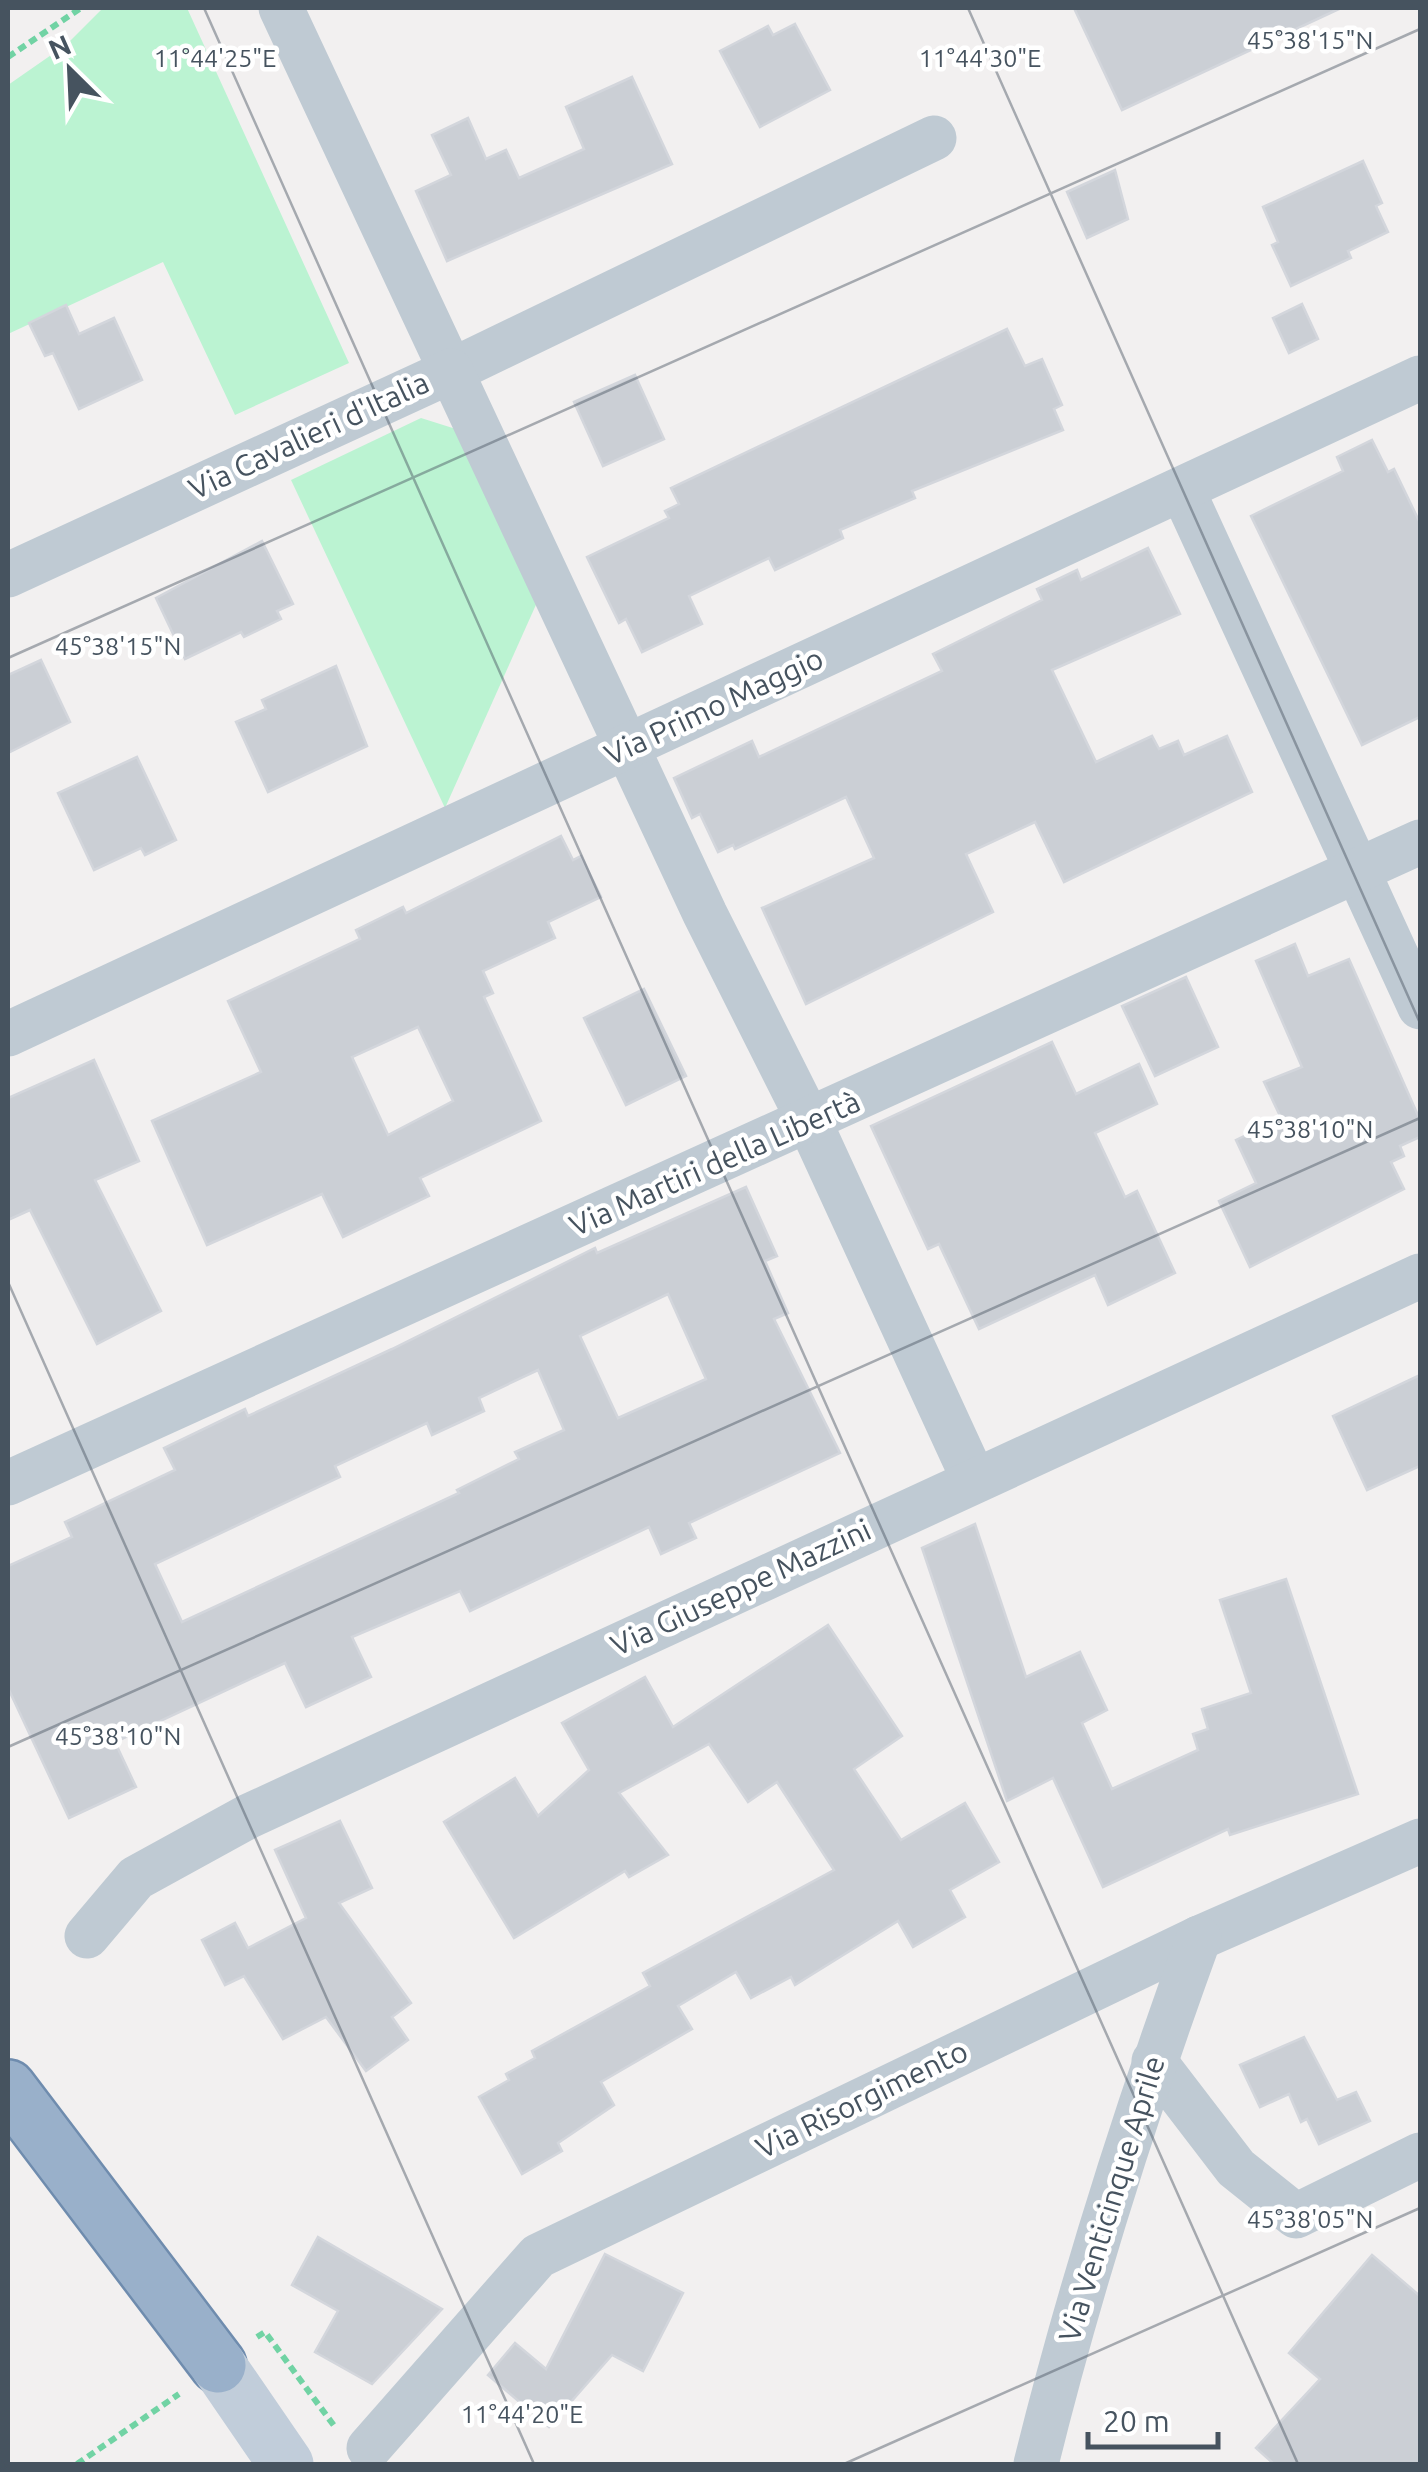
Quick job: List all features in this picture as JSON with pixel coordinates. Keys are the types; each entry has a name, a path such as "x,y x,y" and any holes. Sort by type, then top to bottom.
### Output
{"highway":[{"path":"8,2088 216,2367"}],"main road":[{"path":"216,2367 286,2464"}],"street":[{"path":"281,8 451,371 934,138"},
{"name":"Via Cavalieri d'Italia","path":"8,575 451,371 531,535 626,748 809,1122 974,1480"},
{"name":"Via Primo Maggio","path":"8,1034 1420,378"},
{"path":"1182,488 1420,1007"},
{"name":"Via Martiri della Libertà","path":"8,1483 1420,842"},
{"name":"Via Giuseppe Mazzini","path":"87,1936 136,1878 249,1816 1420,1276"},
{"name":"Via Risorgimento","path":"368,2448 538,2256 1199,1938 1420,1841"},
{"name":"Via Venticinque Aprile","path":"1036,2464 1065,2347 1154,2062 1199,1938"},
{"path":"1154,2062 1236,2168 1296,2216 1420,2155"}],"path":[{"path":"8,57 81,8"},
{"path":"77,2464 265,2332 353,2451 368,2448"}],"green space":[{"path":"103,8 187,8 349,363 235,415 163,262 8,334 8,85 67,44"},
{"path":"421,418 459,430 539,598 445,808 291,480"}],"building":[{"path":"1074,8 1341,8 1122,110"},
{"path":"795,24 830,90 760,127 720,51 768,26 773,35"},
{"path":"632,77 672,164 447,261 416,191 451,175 432,135 468,118 486,159 506,150 519,178 584,149 566,107"},
{"path":"1363,161 1382,203 1376,206 1388,232 1348,251 1351,258 1291,286 1272,245 1278,242 1263,207"},
{"path":"1115,170 1128,219 1087,238 1067,192"},
{"path":"1302,304 1318,339 1289,353 1273,318"},
{"path":"66,305 79,334 114,318 142,380 79,409 53,353 45,356 29,323"},
{"path":"1007,329 1025,366 1042,359 1062,405 1054,409 1063,430 912,491 915,498 840,530 843,538 775,570 769,558 689,596 702,624 642,652 626,619 619,623 587,557 669,518 665,511 679,504 671,488"},
{"path":"635,375 664,439 603,466 574,402"},
{"path":"1372,440 1388,472 1394,469 1420,523 1420,717 1362,745 1251,516 1343,471 1337,457"},
{"path":"262,541 293,604 277,611 281,619 244,637 241,632 185,659 156,598"},
{"path":"1148,548 1180,614 1052,670 1096,762 1152,736 1159,749 1178,741 1184,755 1227,736 1252,792 1064,882 1035,822 966,854 993,912 806,1004 762,908 874,858 846,797 735,849 733,845 718,852 700,814 692,818 674,778 752,741 759,757 942,671 933,654 1042,600 1037,589 1077,570 1081,580"},
{"path":"41,660 70,722 8,753 8,675"},
{"path":"336,666 367,746 268,792 236,722 266,709 262,700"},
{"path":"137,757 176,840 145,855 141,848 94,870 58,793"},
{"path":"561,836 573,860 581,856 601,897 548,922 555,938 483,971 493,993 484,997 541,1121 420,1178 429,1196 343,1237 322,1194 207,1245 152,1121 261,1072 228,1001 360,939 356,930 403,907 406,913","holes":["418,1027 453,1101 388,1135 352,1057"]},
{"path":"1295,944 1308,976 1349,959 1420,1120 1420,1137 1400,1146 1404,1156 1391,1162 1404,1189 1250,1267 1219,1201 1256,1183 1236,1140 1281,1118 1264,1082 1302,1067 1256,961"},
{"path":"1186,977 1218,1047 1155,1076 1122,1006"},
{"path":"644,989 686,1076 626,1105 584,1018"},
{"path":"1052,1042 1076,1094 1139,1064 1157,1104 1095,1133 1125,1197 1137,1191 1175,1273 1108,1305 1095,1275 979,1329 939,1244 928,1249 871,1126"},
{"path":"94,1060 139,1161 95,1180 161,1311 97,1344 30,1210 8,1220 8,1098"},
{"path":"746,1187 777,1256 765,1261 788,1313 774,1319 840,1453 689,1523 696,1538 661,1554 649,1527 470,1611 460,1591 352,1637 371,1677 306,1707 285,1663 115,1742 136,1787 69,1818 8,1688 8,1566 72,1537 65,1522 175,1470 164,1448 245,1409 248,1416 595,1248 597,1253","holes":["668,1294 706,1379 618,1418 580,1336","538,1370 564,1430 515,1452 519,1459 457,1490 459,1493 182,1622 155,1564 340,1477 335,1466 427,1423 432,1435 484,1411 479,1398"]},
{"path":"1420,1375 1420,1466 1367,1490 1333,1416"},
{"path":"975,1524 1026,1677 1080,1652 1107,1710 1082,1723 1112,1789 1198,1750 1193,1734 1208,1729 1202,1709 1251,1693 1220,1600 1286,1579 1358,1794 1230,1835 1228,1829 1103,1887 1053,1778 1007,1801 922,1548"},
{"path":"828,1625 902,1736 854,1769 901,1840 965,1803 999,1862 950,1890 965,1917 913,1947 898,1921 795,1985 791,1977 751,1998 736,1972 678,2006 692,2029 601,2082 614,2105 558,2143 562,2151 522,2174 479,2097 509,2080 506,2074 535,2058 532,2051 650,1986 643,1973 834,1870 777,1782 748,1802 709,1744 619,1793 668,1855 629,1877 625,1871 514,1938 444,1822 515,1778 538,1816 589,1770 562,1723 645,1677 673,1727"},
{"path":"340,1821 372,1888 339,1903 411,2003 392,2017 408,2040 366,2071 326,2017 283,2039 244,1976 225,1985 202,1940 235,1923 248,1948 306,1918 275,1850"},
{"path":"1304,2037 1337,2100 1356,2092 1370,2121 1319,2144 1307,2119 1301,2122 1289,2094 1260,2107 1240,2065"},
{"path":"318,2237 442,2309 372,2384 315,2352 338,2311 292,2285"},
{"path":"605,2254 683,2293 643,2371 612,2355 549,2427 488,2375 515,2343 546,2369"},
{"path":"1372,2255 1420,2296 1420,2464 1274,2464 1256,2448 1320,2379 1289,2353"}]}
